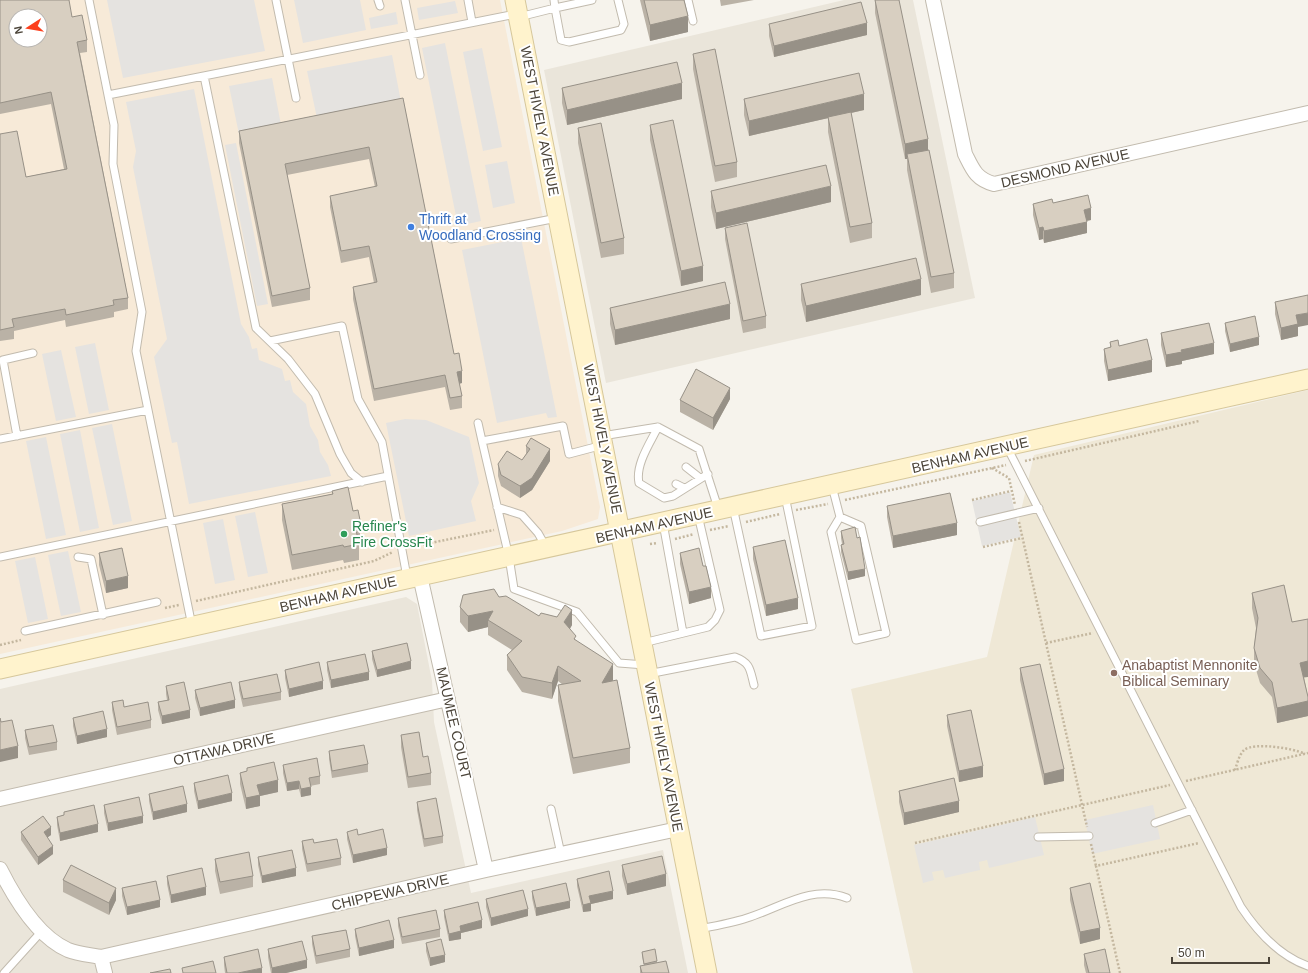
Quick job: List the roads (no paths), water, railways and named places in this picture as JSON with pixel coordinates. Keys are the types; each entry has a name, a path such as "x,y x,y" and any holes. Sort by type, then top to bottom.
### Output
{"main road":[{"name":"WEST HIVELY AVENUE","path":"517,10 707,973"},
{"name":"BENHAM AVENUE","path":"0,669 414,577 509,558 621,532 664,532 699,524 730,514 834,494 1012,455 1308,379"}],"street":[{"name":"DESMOND AVENUE","path":"933,0 965,154 974,172 982,181 994,184 1308,113"},
{"name":"MAUMEE COURT","path":"414,577 448,699 486,870"},
{"name":"OTTAWA DRIVE","path":"0,799 448,699"},
{"name":"CHIPPEWA DRIVE","path":"101,957 486,870 678,829"},
{"path":"0,869 14,895 42,932 68,950 101,957 105,973"}],"lane":[{"path":"88,0 114,124 113,164 142,312 136,351 192,627"},
{"path":"276,0 296,98"},
{"path":"405,0 420,75"},
{"path":"468,0 472,22"},
{"path":"554,0 561,40 569,42 621,30 624,24 618,0"},
{"path":"108,95 412,35 472,22 517,10 555,8 592,0"},
{"path":"688,0 693,21"},
{"path":"204,76 256,328 288,360 315,394 340,454 351,473 362,482"},
{"path":"451,239 559,218"},
{"path":"270,341 342,326 358,399 382,442 401,549 414,577"},
{"path":"17,436 3,360 33,353"},
{"path":"0,439 148,410"},
{"path":"478,423 509,558 514,589 577,612 619,663 647,670 735,657 744,660 749,666 754,685"},
{"path":"482,441 563,426 569,454 603,441 658,427 699,449 708,474 730,514 761,636 812,626 786,504"},
{"path":"658,427 649,446 644,466 638,478 639,483 664,498 673,496 708,474"},
{"path":"649,446 656,451"},
{"path":"1012,455 1241,907 1254,926 1274,946 1299,963 1308,966"},
{"path":"686,467 700,478"},
{"path":"0,557 388,476"},
{"path":"676,484 684,488"},
{"path":"834,494 840,517 831,532 856,640 886,633 861,526 840,517"},
{"path":"497,507 522,515 538,533 547,549"},
{"path":"980,522 1039,508"},
{"path":"642,643 708,627 716,620 720,610 699,524"},
{"path":"664,532 683,633"},
{"path":"78,558 91,559 103,615"},
{"path":"25,631 157,602"},
{"path":"551,809 561,854"},
{"path":"1155,823 1192,810"},
{"path":"1038,837 1089,836"},
{"path":"698,929 747,918 800,897 826,892 835,893 847,898"},
{"path":"4,973 42,932"}],"place":[{"name":"Thrift at Woodland Crossing","path":"411,227"},
{"name":"Refiner's Fire CrossFit","path":"344,534"},
{"name":"Anabaptist Mennonite Biblical Seminary","path":"1114,673"}]}
